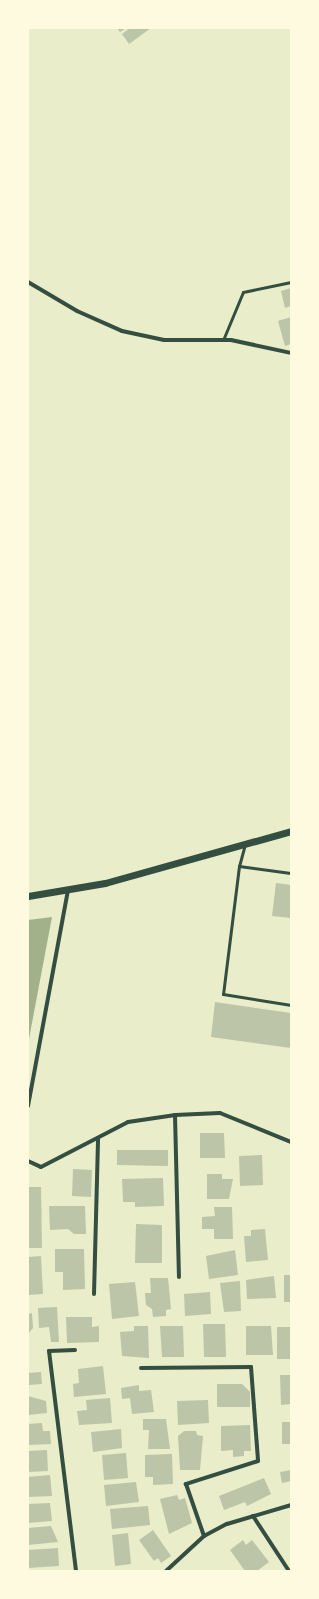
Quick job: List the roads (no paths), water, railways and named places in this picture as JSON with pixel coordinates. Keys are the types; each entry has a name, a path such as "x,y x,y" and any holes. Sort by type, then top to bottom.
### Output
{"street":[{"path":"28,282 77,311 122,331 164,340 223,340 264,344 291,353"},
{"path":"28,896 68,890 291,831"},
{"path":"28,1106 68,890"},
{"path":"28,1161 41,1167 128,1122 176,1115 220,1113 291,1142"},
{"path":"176,1115 179,1277"},
{"path":"94,1294 98,1138"},
{"path":"75,1350 49,1351 76,1571"},
{"path":"141,1368 251,1367 258,1461 186,1484 204,1536"},
{"path":"166,1571 204,1536 252,1516 291,1505"},
{"path":"252,1516 289,1571"}],"lane":[{"path":"223,340 243,292 291,282"},
{"path":"245,844 239,866 223,994 291,1005"},
{"path":"239,866 291,873"}]}
